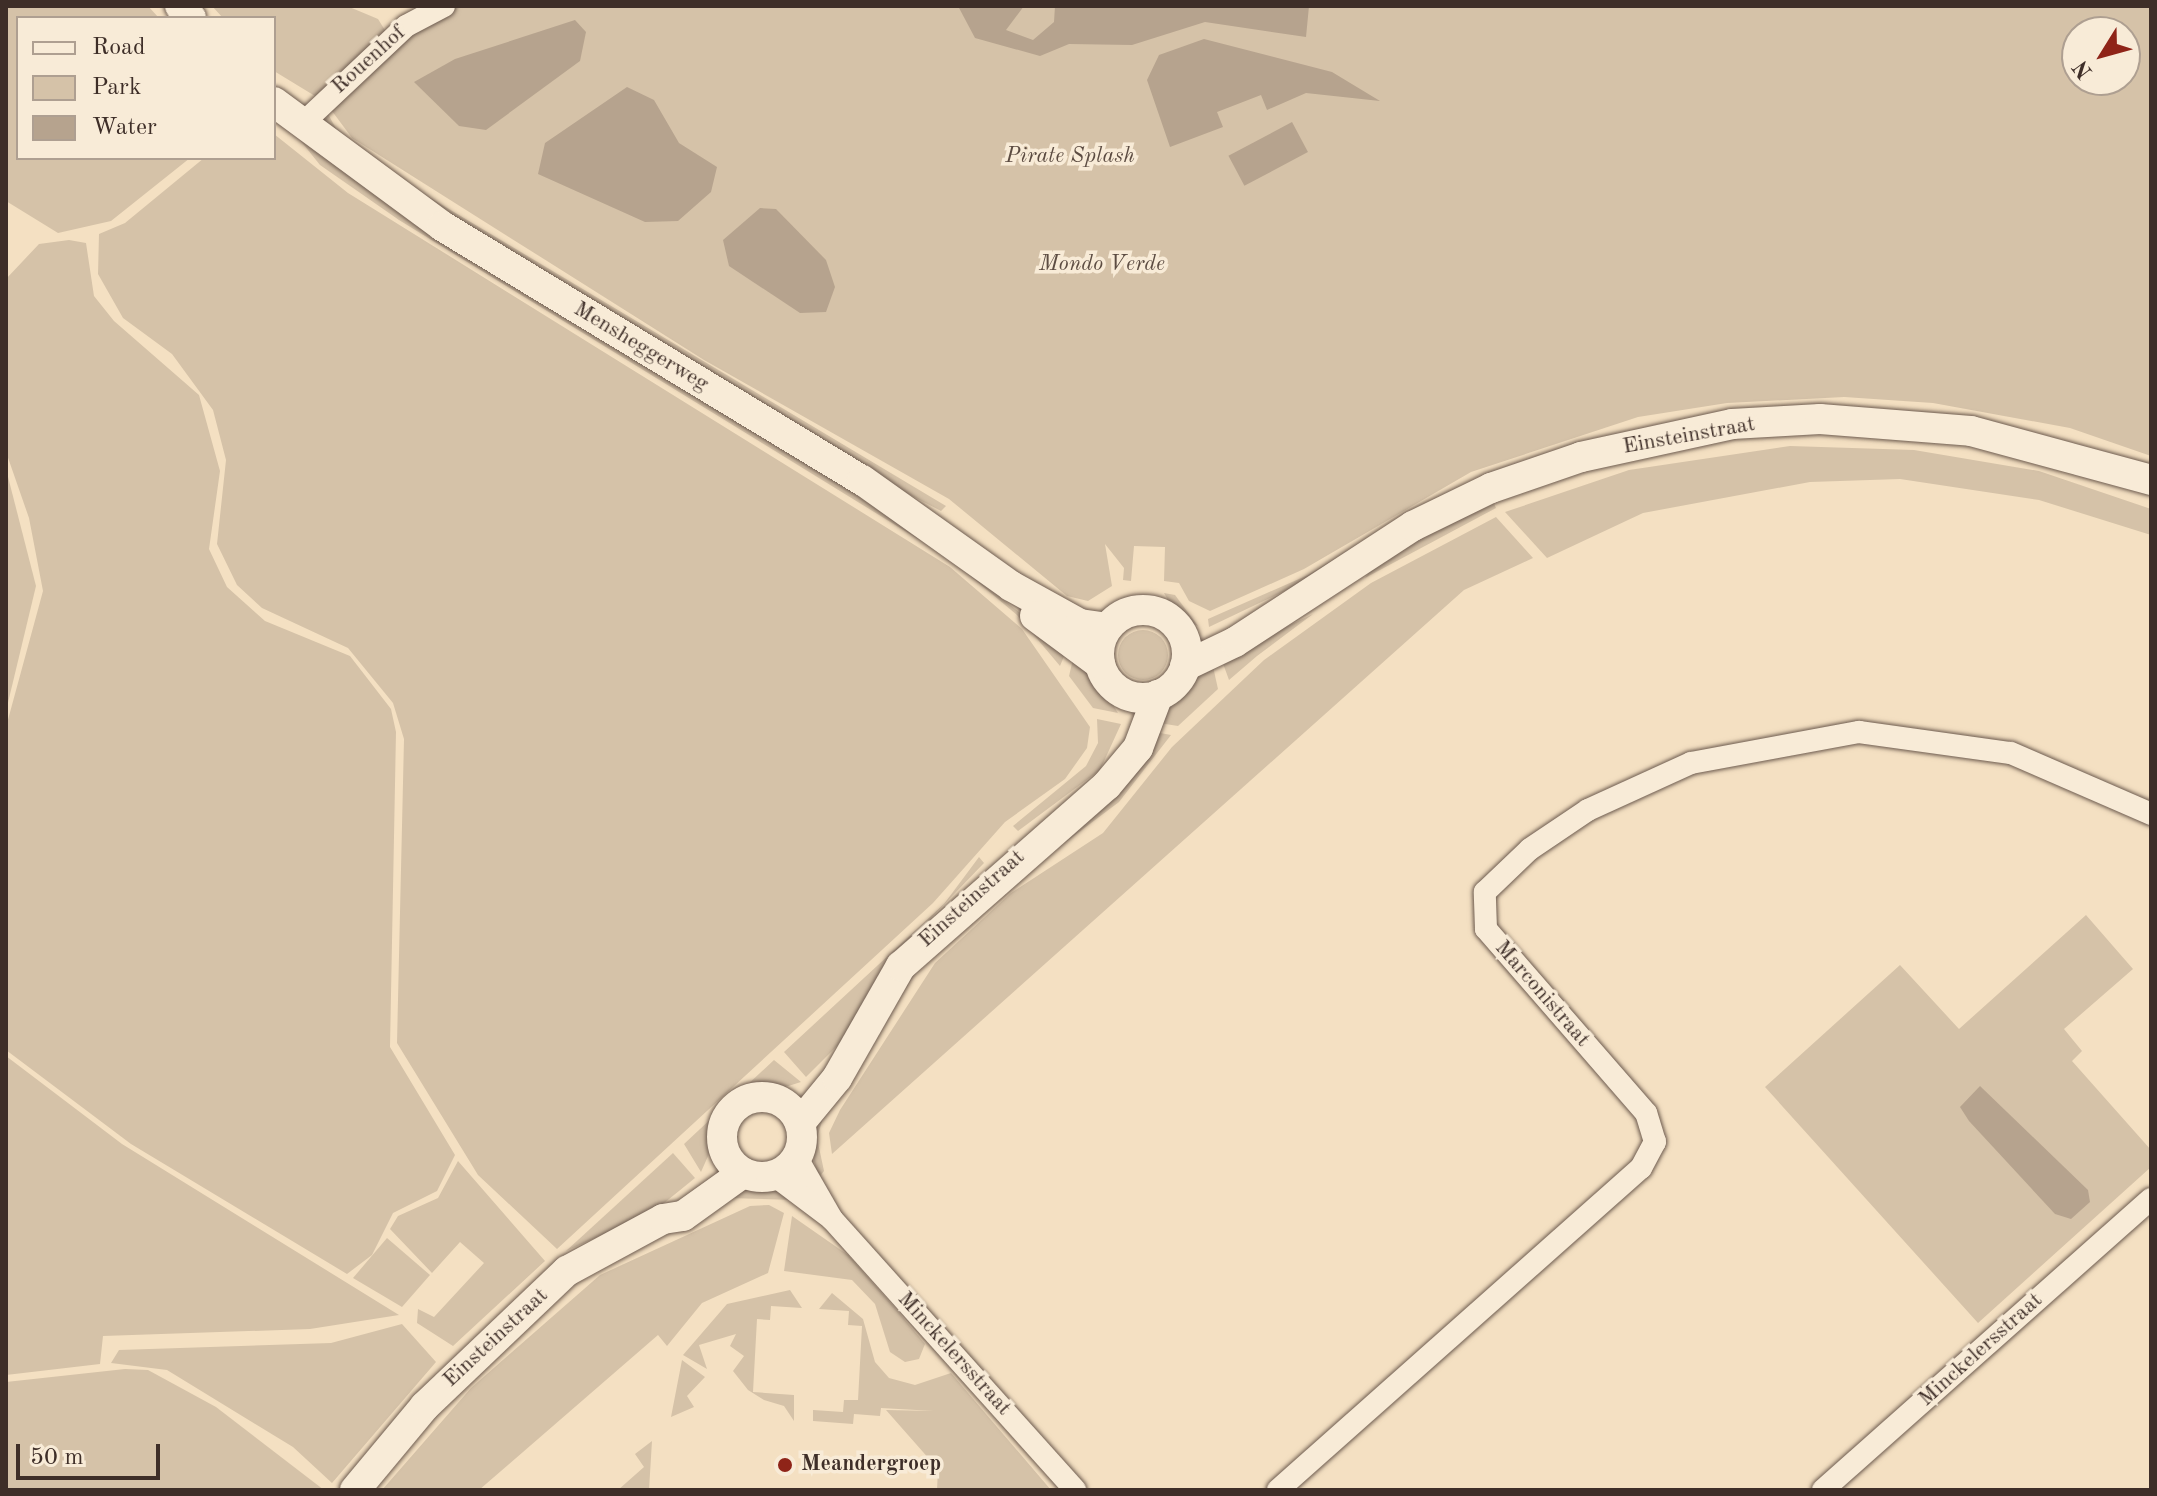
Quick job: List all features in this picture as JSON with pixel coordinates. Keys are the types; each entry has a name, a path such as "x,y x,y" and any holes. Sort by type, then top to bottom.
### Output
{"main road":[{"name":"Mensheggerweg","path":"276,104 442,226 875,488 1011,586 1080,624 1107,628"},
{"name":"Einsteinstraat","path":"1185,652 1261,621 1413,526 1491,488 1581,457 1732,424 1820,419 1971,431 2151,480"},
{"name":"Mensheggerweg","path":"1011,586 1037,618 1100,664"},
{"path":"1145,610 1169,619 1185,652 1144,696 1100,664 1107,628 1145,610"},
{"name":"Einsteinstraat","path":"792,1112 848,1054 915,951 1138,748 1144,696"},
{"path":"754,1098 792,1112 786,1167 734,1162 722,1132 736,1106 754,1098"},
{"name":"Einsteinstraat","path":"355,1490 425,1406 567,1271 663,1219 693,1210 734,1162"}],"street":[{"name":"Rouenhof","path":"301,125 406,26 444,6"},
{"name":"Marconistraat","path":"1278,1490 1641,1168 1655,1142 1646,1113 1486,929 1485,892 1530,849 1600,804 1691,763 1859,732 2011,753 2151,814"},
{"name":"Minckelersstraat","path":"786,1167 1075,1490"},
{"name":"Minckelersstraat","path":"1823,1490 2147,1210"}],"green space":[{"path":"6,6 148,6 157,16 16,16 16,160 187,160 111,221 58,233 6,201"},
{"path":"212,6 347,6 378,19 388,35 315,96 276,72 276,16 221,16"},
{"name":"Mondo Verde","path":"456,6 2151,6 2151,456 2070,428 1933,403 1844,397 1727,403 1638,417 1471,472 1304,569 1210,611 1189,601 1179,583 1164,581 1165,547 1134,546 1131,581 1123,580 1124,568 1105,544 1112,586 1088,601 1067,596 949,499 704,360 352,138 329,107 393,42"},
{"path":"328,114 339,134 402,181 946,506 941,511 893,486 459,225 324,123"},
{"path":"276,136 348,193 950,567 1022,629 1090,727 1087,748 1065,779 1005,822 933,903 557,1249 478,1175 397,1043 404,739 393,703 348,648 262,608 237,585 217,544 226,460 213,410 172,354 123,318 98,274 99,234 125,223 202,160 276,160"},
{"path":"300,140 423,227 883,507 1067,649 1060,666 1017,615 949,558 399,220 320,165"},
{"path":"69,240 86,243 94,296 114,321 199,395 220,471 209,549 227,587 265,621 350,656 391,709 396,732 390,1047 455,1155 437,1191 393,1213 372,1255 347,1274 131,1144 6,1050 6,727 43,591 29,518 6,452 6,279 39,244"},
{"path":"1790,446 1914,450 2039,471 2151,509 2151,535 2039,500 1900,479 1810,482 1643,513 1547,558 1505,512 1629,470"},
{"path":"6,469 36,586 6,711"},
{"path":"1493,501 1496,508 1365,578 1376,562"},
{"path":"1426,504 1295,586 1209,627 1208,619 1308,575"},
{"path":"1496,517 1533,558 1464,590 832,1154 829,1133 840,1110 935,963 1011,893 1103,833 1172,747 1264,660 1371,583"},
{"path":"1164,593 1175,595 1198,626 1177,616"},
{"path":"1313,614 1257,656 1229,680 1221,658"},
{"path":"1143,630 1160,638 1168,655 1160,672 1143,680 1126,672 1118,655 1126,638"},
{"path":"1074,655 1092,671 1118,713 1093,708 1069,676"},
{"path":"1212,662 1218,689 1178,726 1159,723 1166,705"},
{"path":"1097,719 1121,724 1100,770 1018,831 1013,826 1086,766 1098,743"},
{"path":"1155,732 1171,735 1119,802 1014,881 916,972 833,1106 828,1100 909,976 1006,882 1118,795"},
{"path":"979,857 984,863 928,921 838,1045 806,1077 784,1052 944,904"},
{"path":"2086,915 2133,969 2064,1029 2082,1051 2072,1061 2151,1150 2151,1167 1978,1323 1765,1087 1900,965 1959,1029"},
{"path":"6,1056 122,1144 399,1315 310,1329 103,1336 100,1364 6,1375"},
{"path":"774,1060 801,1082 731,1104 701,1172 684,1144"},
{"path":"823,1118 817,1138 824,1171 818,1179 809,1137"},
{"path":"673,1153 695,1178 653,1212 566,1251"},
{"path":"458,1161 545,1261 453,1346 417,1323 418,1309 434,1317 484,1263 460,1242 432,1273 390,1229 398,1216 438,1198"},
{"path":"750,1184 779,1189 794,1200 727,1198"},
{"path":"769,1205 784,1213 768,1273 702,1303 667,1346 658,1335 479,1490 382,1490 471,1388 600,1275 750,1206"},
{"path":"792,1216 848,1255 925,1344 919,1359 905,1362 890,1352 875,1304 852,1280 784,1271"},
{"path":"387,1238 430,1275 402,1307 353,1278"},
{"path":"790,1290 802,1308 771,1306 770,1320 757,1319 753,1392 794,1395 794,1421 784,1406 764,1400 748,1390 733,1371 744,1356 730,1346 736,1334 699,1345 707,1369 683,1355 727,1304"},
{"path":"832,1293 863,1319 875,1362 889,1378 915,1385 951,1373 1051,1490 937,1490 938,1469 886,1410 934,1411 881,1408 880,1416 854,1414 853,1424 813,1421 813,1410 843,1412 844,1400 858,1400 862,1326 848,1325 849,1311 819,1309"},
{"path":"402,1324 436,1362 332,1483 293,1447 167,1370 111,1363 119,1350 331,1343"},
{"path":"682,1360 705,1377 687,1396 694,1407 671,1417"},
{"path":"125,1369 148,1370 216,1407 324,1490 6,1490 6,1382"},
{"path":"652,1441 649,1490 618,1490 644,1467 635,1454"}],"water":[{"path":"958,6 1024,6 1006,30 1033,40 1054,22 1055,6 1309,6 1306,37 1205,22 1132,45 1069,44 1040,56 975,38"},
{"path":"575,20 586,32 580,61 486,130 459,126 414,82 455,59"},
{"path":"1204,39 1332,72 1380,101 1306,93 1267,110 1261,95 1217,112 1223,127 1170,147 1147,80 1159,55"},
{"path":"627,87 654,100 679,143 717,167 711,192 678,221 645,222 538,174 545,143"},
{"path":"1292,122 1308,152 1244,186 1228,156"},
{"path":"760,208 776,209 826,260 835,287 826,312 800,313 729,266 723,240"},
{"path":"1980,1086 2088,1190 2090,1202 2071,1219 2055,1214 1969,1121 1960,1107"}],"place":[{"name":"Meandergroep","path":"785,1465"}],"park label":[{"name":"Pirate Splash","path":"1070,157"}]}
